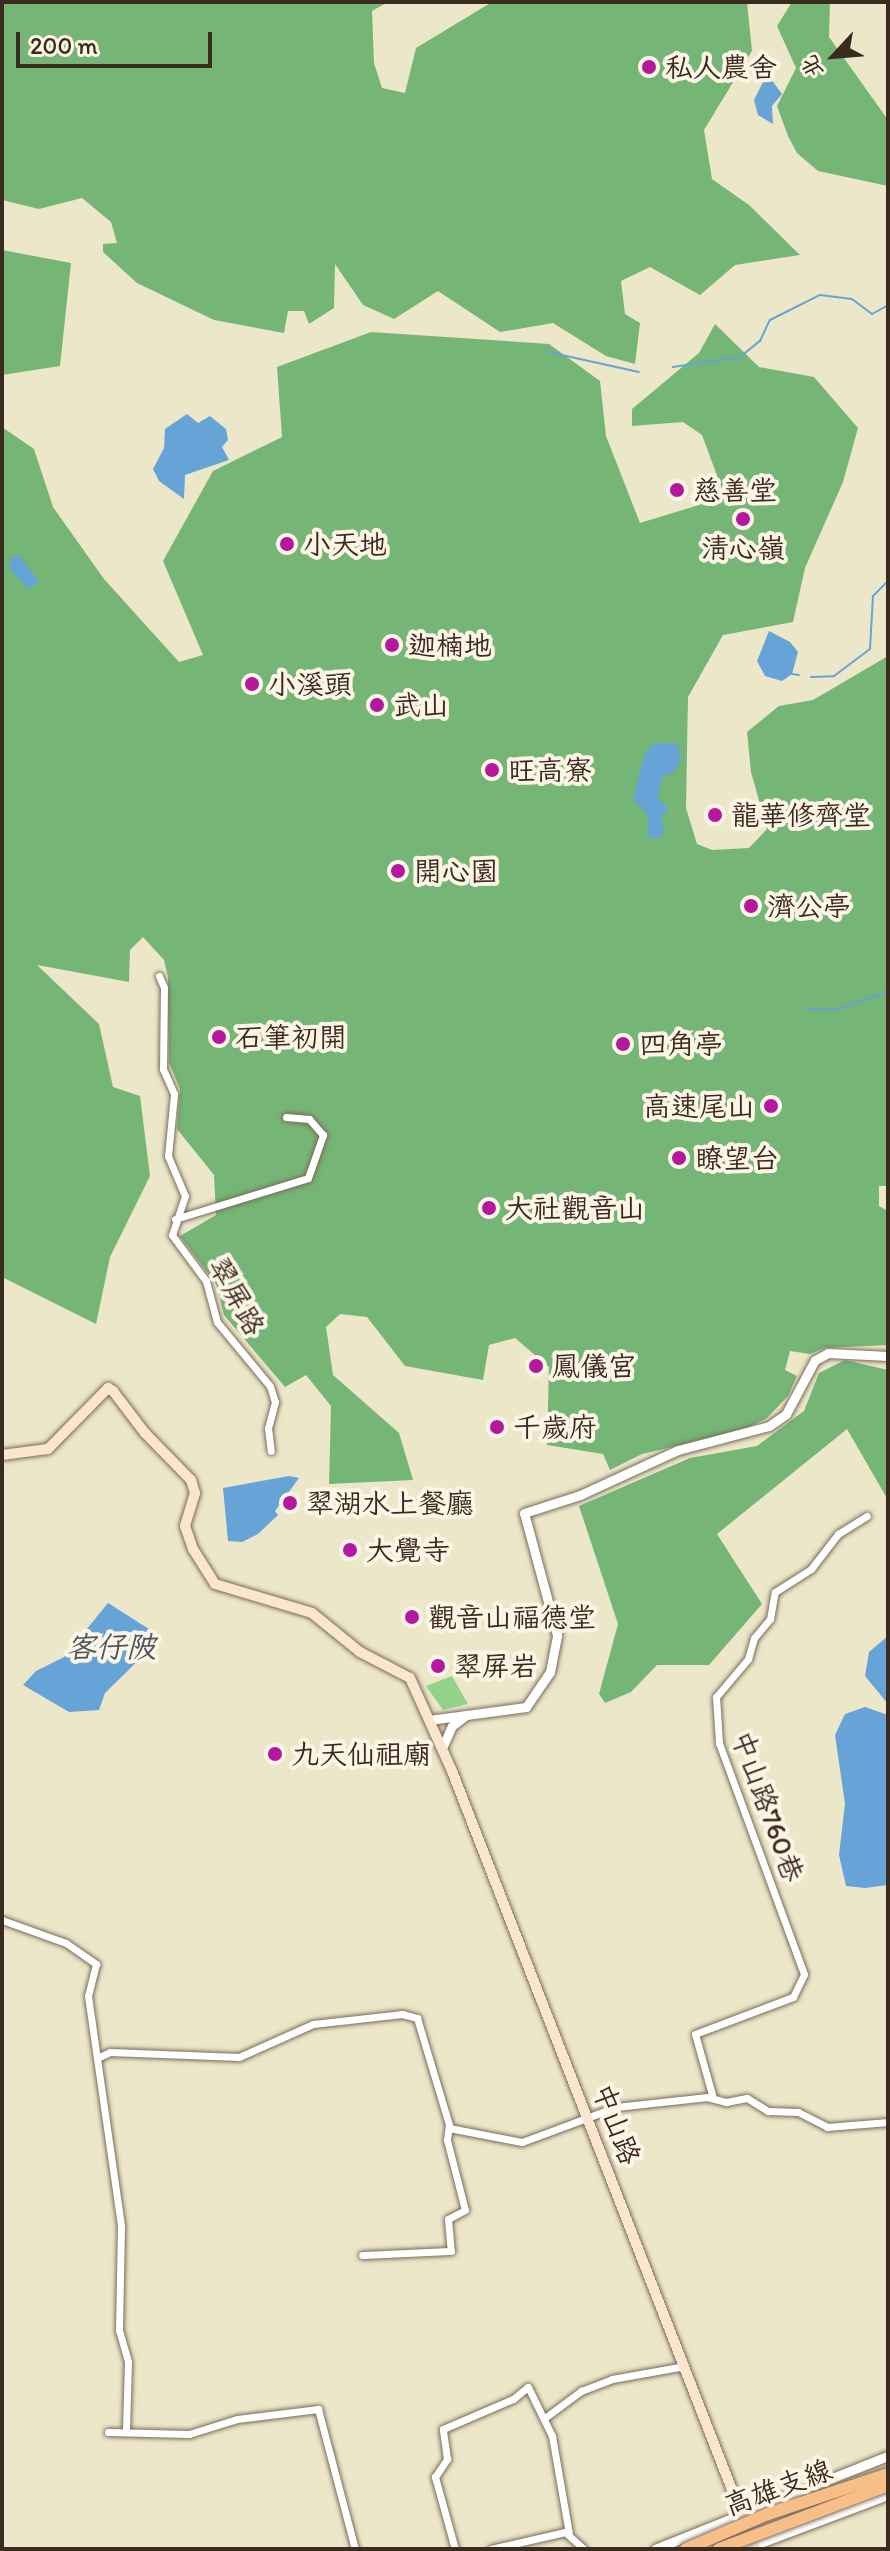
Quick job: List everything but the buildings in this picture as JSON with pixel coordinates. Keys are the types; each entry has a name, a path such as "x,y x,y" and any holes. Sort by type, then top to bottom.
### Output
{"highway":[{"name":"高雄支線","path":"686,2549 768,2514 888,2474"},
{"name":"高雄支線","path":"719,2549 888,2485"}],"main road":[{"path":"2,1455 48,1449 108,1388 194,1487 185,1526 193,1549 215,1584 312,1613 360,1652 407,1675 429,1720"},
{"name":"中山路","path":"429,1720 589,2118 741,2511 750,2548"}],"street":[{"name":"翠屏路","path":"159,976 164,988 163,1069 174,1094 168,1156 185,1196 175,1219 174,1245 200,1271 217,1322 264,1374 275,1396 268,1428 271,1451"},
{"path":"175,1219 308,1178 323,1135 309,1119 286,1117"},
{"path":"429,1720 526,1707 550,1672 557,1635 524,1513 580,1495 678,1450 769,1426 786,1414 815,1360 828,1353 888,1356"},
{"name":"中山路760巷","path":"713,2098 695,2034 793,1997 804,1974 724,1756 714,1724 716,1697 748,1659 754,1638 770,1619 775,1592 811,1569 834,1537 867,1516"},
{"path":"442,1748 452,1726 468,1714"},
{"path":"2,1920 66,1943 96,1964 88,1989 121,2226 119,2330 128,2362 126,2431"},
{"path":"97,2058 110,2052 239,2057 313,2024 413,2015 419,2021 449,2128 449,2149 465,2206 448,2219 453,2249 362,2255"},
{"path":"449,2128 522,2142 642,2101 713,2098 747,2098 768,2111 798,2112 827,2127 888,2122"},
{"path":"546,2417 581,2391 612,2379 685,2366"},
{"path":"455,2549 435,2477 447,2459 445,2427 513,2399 528,2387 546,2417 569,2533 584,2549"},
{"path":"108,2432 189,2434 246,2417 318,2409 355,2549"},
{"path":"655,2549 741,2511 888,2456"},
{"path":"704,2549 795,2509 814,2484"},
{"path":"750,2548 888,2495"},
{"path":"491,2549 569,2533"}],"green space":[{"path":"2,2 388,2 372,11 374,63 382,88 405,93 416,48 492,2 747,2 752,51 704,130 712,179 749,205 800,255 735,265 700,295 650,267 621,281 625,314 640,323 635,364 606,356 553,323 500,332 438,291 394,319 363,305 335,264 334,308 309,324 304,311 288,311 284,333 214,320 137,283 103,252 103,244 117,243 111,222 82,198 39,209 2,200"},
{"path":"792,2 830,2 829,37 888,120 888,186 818,171 797,153 788,136 777,106 796,68 777,26"},
{"path":"2,250 71,263 60,366 2,375"},
{"path":"715,324 759,367 814,377 858,428 843,482 805,568 793,622 723,635 688,697 686,808 697,844 712,850 749,848 767,829 751,772 747,732 779,706 813,700 888,656 888,1186 879,1186 879,1206 888,1211 888,1345 825,1348 810,1354 790,1351 785,1370 797,1376 788,1396 767,1418 741,1431 642,1454 610,1470 603,1454 547,1445 549,1367 515,1338 489,1345 483,1380 405,1366 367,1317 340,1314 326,1327 333,1375 399,1433 413,1480 329,1484 331,1406 306,1375 285,1387 224,1315 216,1284 180,1236 216,1215 214,1175 177,1129 180,1089 169,1063 168,977 164,960 143,937 130,950 129,982 37,965 99,1024 113,1087 140,1096 150,1176 110,1257 96,1324 2,1277 2,427 34,449 53,507 104,579 179,662 203,655 163,561 213,471 282,437 277,367 371,332 549,344 600,381 606,436 640,523 725,497 702,435 683,422 632,426 632,409 699,353"},
{"path":"845,1360 888,1370 888,1500 847,1429 717,1534 762,1604 709,1665 657,1665 631,1692 605,1703 599,1694 618,1624 579,1506 690,1458 757,1446 804,1411 819,1373"},
{"path":"452,1676 468,1704 443,1710 426,1686"}],"water":[{"path":"771,79 782,94 772,106 773,124 758,115 754,100 764,80"},
{"path":"187,414 198,423 210,416 226,429 228,440 222,447 229,460 185,475 184,499 159,481 153,469 164,448 165,429"},
{"path":"20,556 39,582 28,588 9,568 10,558"},
{"path":"769,631 790,642 798,652 792,674 782,681 765,676 757,661"},
{"path":"652,744 678,744 681,761 673,773 663,776 657,797 668,807 661,820 664,827 662,836 649,839 647,814 633,799 644,757"},
{"path":"289,1476 299,1478 275,1511 278,1515 258,1534 242,1542 228,1541 223,1488"},
{"name":"客仔陂","path":"108,1603 152,1631 151,1648 105,1693 99,1710 69,1712 23,1685 36,1671 64,1657"},
{"path":"888,1636 888,1704 865,1676 869,1652"},
{"path":"865,1707 888,1715 888,1885 865,1888 846,1886 839,1855 845,1804 835,1735 845,1714"}],"waterway":[{"path":"673,367 740,357 760,341 770,320 820,295 852,299 872,314 888,305"},
{"path":"548,352 639,372"},
{"path":"888,430 888,448"},
{"path":"811,677 834,676 870,649 873,596 888,581"},
{"path":"792,674 799,675"},
{"path":"806,1009 840,1009 888,992"}],"place":[{"name":"私人農舍","path":"649,67"},
{"name":"慈善堂","path":"677,490"},
{"name":"清心嶺","path":"743,519"},
{"name":"小天地","path":"287,544"},
{"name":"迦楠地","path":"392,645"},
{"name":"小溪頭","path":"252,684"},
{"name":"武山","path":"377,705"},
{"name":"旺高寮","path":"492,770"},
{"name":"龍華修齊堂","path":"715,815"},
{"name":"開心園","path":"398,871"},
{"name":"濟公亭","path":"751,906"},
{"name":"石筆初開","path":"219,1037"},
{"name":"四角亭","path":"623,1044"},
{"name":"高速尾山","path":"771,1106"},
{"name":"瞭望台","path":"679,1158"},
{"name":"大社觀音山","path":"489,1208"},
{"name":"鳳儀宮","path":"536,1366"},
{"name":"千歲府","path":"497,1427"},
{"name":"翠湖水上餐廳","path":"290,1503"},
{"name":"大覺寺","path":"350,1550"},
{"name":"觀音山福德堂","path":"412,1617"},
{"name":"翠屏岩","path":"438,1666"},
{"name":"九天仙祖廟","path":"275,1754"}]}
